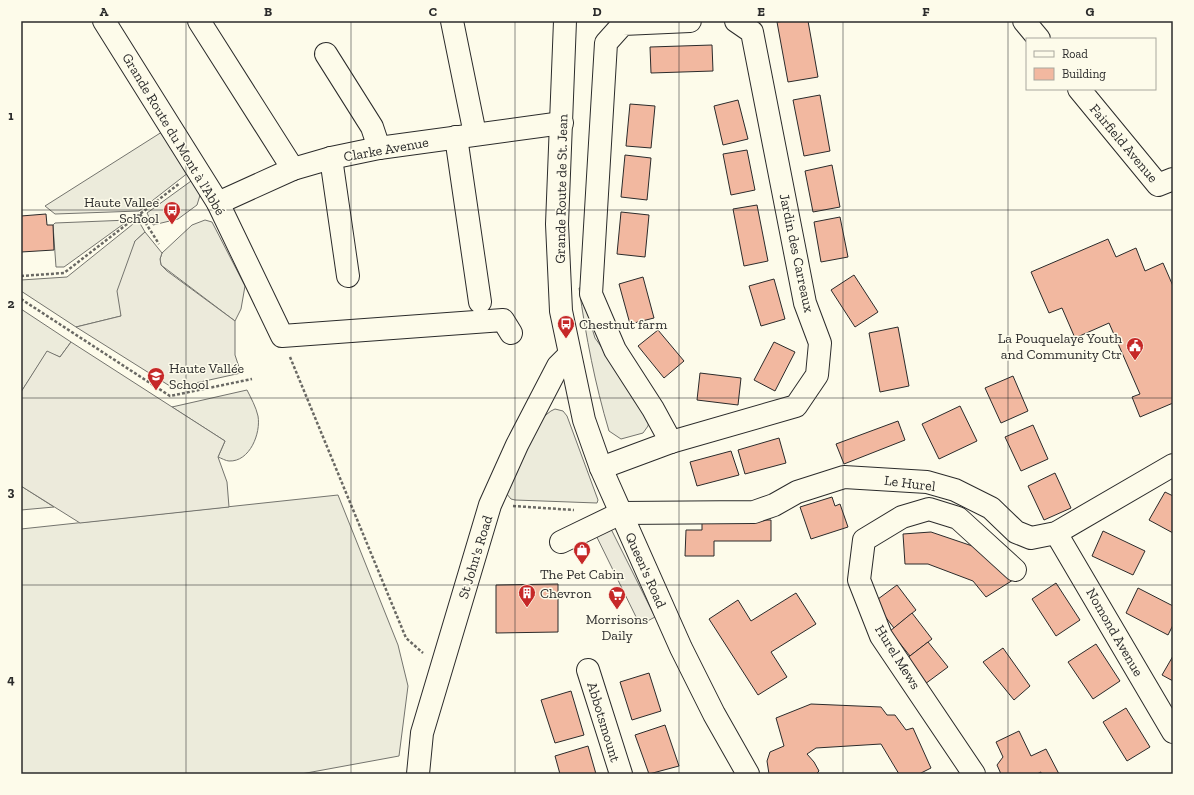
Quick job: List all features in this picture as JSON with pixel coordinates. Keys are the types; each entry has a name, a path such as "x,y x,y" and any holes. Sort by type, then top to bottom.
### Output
{"street":[{"name":"Grande Route du Mont à l'Abbé","path":"104,21 218,203 282,336"},
{"path":"199,21 293,169"},
{"path":"452,21 465,136 480,302"},
{"name":"Grande Route de St. Jean","path":"565,21 557,224 561,311 569,355"},
{"path":"671,442 653,409 615,350 591,294 606,43 623,24 690,21"},
{"name":"Jardin des Carreaux","path":"601,468 671,442 796,406 817,375 820,343 805,303 752,32 736,21"},
{"path":"1024,21 1038,38"},
{"path":"326,54 372,127 379,148"},
{"name":"Fairfield Avenue","path":"1080,90 1158,186 1173,179"},
{"name":"Clarke Avenue","path":"218,203 293,169 332,158 379,148 562,123"},
{"path":"332,158 348,276"},
{"path":"282,336 503,320 511,333"},
{"name":"Queen's Road","path":"569,355 584,420 601,468 620,513 681,648 714,714 748,774"},
{"name":"St John's Road","path":"418,774 422,734 490,505 517,445 558,366 569,355"},
{"name":"Le Hurel","path":"620,513 754,512 774,505 797,492 844,477 927,482 955,490 991,508 1016,532 1031,538 1056,533 1173,465"},
{"name":"Hurel Mews","path":"974,774 881,636 859,580 864,540 902,517 928,509 958,518 1015,570"},
{"path":"561,542 620,513"},
{"name":"Nomond Avenue","path":"1056,533 1173,732"},
{"name":"Abbotsmount","path":"588,670 620,774"}],"path":[{"path":"21,276 64,273 197,169"},
{"path":"140,214 159,244"},
{"path":"21,299 170,396 252,379"},
{"path":"282,336 406,638 441,669"},
{"path":"490,505 575,510"}],"shaded area":[{"path":"165,130 193,169 139,211 55,214 45,206"},
{"path":"198,176 201,192 197,205 178,219 153,225 147,213"},
{"path":"129,220 64,267 56,267 53,225 55,223"},
{"path":"138,220 145,232 135,241 121,316 76,327 21,291 21,280 67,277"},
{"path":"205,220 212,222 245,286 241,309 235,321 161,265 160,259 162,253 192,225"},
{"path":"145,232 162,253 160,259 161,265 167,271 235,321 235,355 241,373 173,388 76,327 121,316 117,291 135,241"},
{"path":"584,287 588,315 595,338 650,415 648,426 643,433 621,439 609,431 591,360 579,288"},
{"path":"21,309 71,342 60,357 47,352 21,392"},
{"path":"71,342 225,441 218,457 227,482 229,507 80,523 21,486 21,392 47,351 60,357"},
{"path":"247,390 258,416 258,430 256,438 248,452 243,457 236,460 228,461 218,457 225,441 172,407"},
{"path":"555,409 563,411 567,416 598,500 597,503 515,500 511,499 506,493 532,434 547,414"},
{"path":"21,486 54,507 21,510"},
{"path":"338,495 398,645 408,686 399,756 301,774 21,774 21,529"},
{"path":"587,517 605,517 655,617 640,625"}],"building":[{"path":"808,21 818,77 788,82 777,22"},
{"path":"712,45 713,71 651,73 650,47"},
{"path":"820,95 830,151 804,156 793,100"},
{"path":"738,100 748,139 723,145 714,106"},
{"path":"630,104 655,106 651,148 626,146"},
{"path":"747,150 755,190 731,195 723,154"},
{"path":"625,155 651,158 647,200 621,197"},
{"path":"832,165 840,207 813,212 805,171"},
{"path":"757,205 768,261 744,266 733,209"},
{"path":"621,212 649,215 645,257 617,254"},
{"path":"46,214 47,225 53,225 54,250 21,252 21,216"},
{"path":"840,217 848,257 821,262 814,222"},
{"path":"1108,239 1116,257 1136,248 1145,271 1163,263 1173,286 1173,403 1140,417 1132,397 1140,394 1109,323 1075,338 1062,308 1049,313 1031,272"},
{"path":"854,275 878,312 855,327 831,290"},
{"path":"643,277 654,318 630,324 619,284"},
{"path":"774,279 785,319 761,326 749,286"},
{"path":"898,327 909,386 880,392 869,333"},
{"path":"658,330 684,361 664,378 638,346"},
{"path":"774,342 795,352 775,391 754,380"},
{"path":"700,373 741,378 738,405 697,400"},
{"path":"1013,376 1028,411 1001,423 985,388"},
{"path":"960,406 977,441 939,459 922,424"},
{"path":"898,421 905,440 844,464 836,444"},
{"path":"1033,425 1048,459 1021,471 1005,437"},
{"path":"779,438 786,463 745,474 738,450"},
{"path":"731,451 739,475 697,486 690,462"},
{"path":"1055,473 1071,508 1044,520 1028,486"},
{"path":"1165,492 1173,496 1173,533 1149,520"},
{"path":"832,497 835,506 840,504 848,527 811,539 800,507"},
{"path":"702,520 771,520 771,541 714,541 714,556 685,556 686,530 702,530"},
{"path":"1103,531 1145,551 1133,575 1092,556"},
{"path":"931,532 993,553 1013,580 986,597 973,581 928,564 905,564 903,534"},
{"path":"1056,583 1080,620 1056,636 1032,599"},
{"name":"Chevron","path":"558,584 558,632 496,633 496,585"},
{"path":"897,585 916,610 894,628 874,602"},
{"path":"1138,588 1173,606 1173,625 1168,635 1126,613"},
{"path":"796,593 816,624 771,652 787,677 758,695 709,619 738,600 751,621"},
{"path":"912,613 932,639 910,656 890,631"},
{"path":"928,642 948,667 925,684 906,659"},
{"path":"1096,644 1120,681 1093,699 1068,662"},
{"path":"1003,648 1030,686 1014,700 983,662"},
{"path":"1173,656 1173,681 1162,675"},
{"path":"649,673 661,711 632,720 620,682"},
{"path":"571,691 584,735 555,743 541,700"},
{"path":"811,704 881,707 887,715 895,715 906,730 913,728 931,768 919,774 899,774 881,744 816,748 807,754 819,771 816,774 769,774 767,761 770,752 784,746 776,718"},
{"path":"1126,708 1150,747 1127,761 1103,722"},
{"path":"665,725 679,766 649,774 635,735"},
{"path":"1019,731 1031,756 1046,749 1059,774 1041,774 1041,772 1037,774 1001,774 997,765 1003,757 996,742"},
{"path":"588,746 596,774 560,774 555,756"}],"place":[{"name":"Haute Vallee School","path":"172,225"},
{"name":"Chestnut farm","path":"566,339"},
{"name":"La Pouquelaye Youth and Community Ctr","path":"1135,361"},
{"name":"Haute Vallée School","path":"156,391"},
{"name":"The Pet Cabin","path":"582,565"},
{"name":"Chevron","path":"527,608"},
{"name":"Morrisons Daily","path":"617,610"}]}
